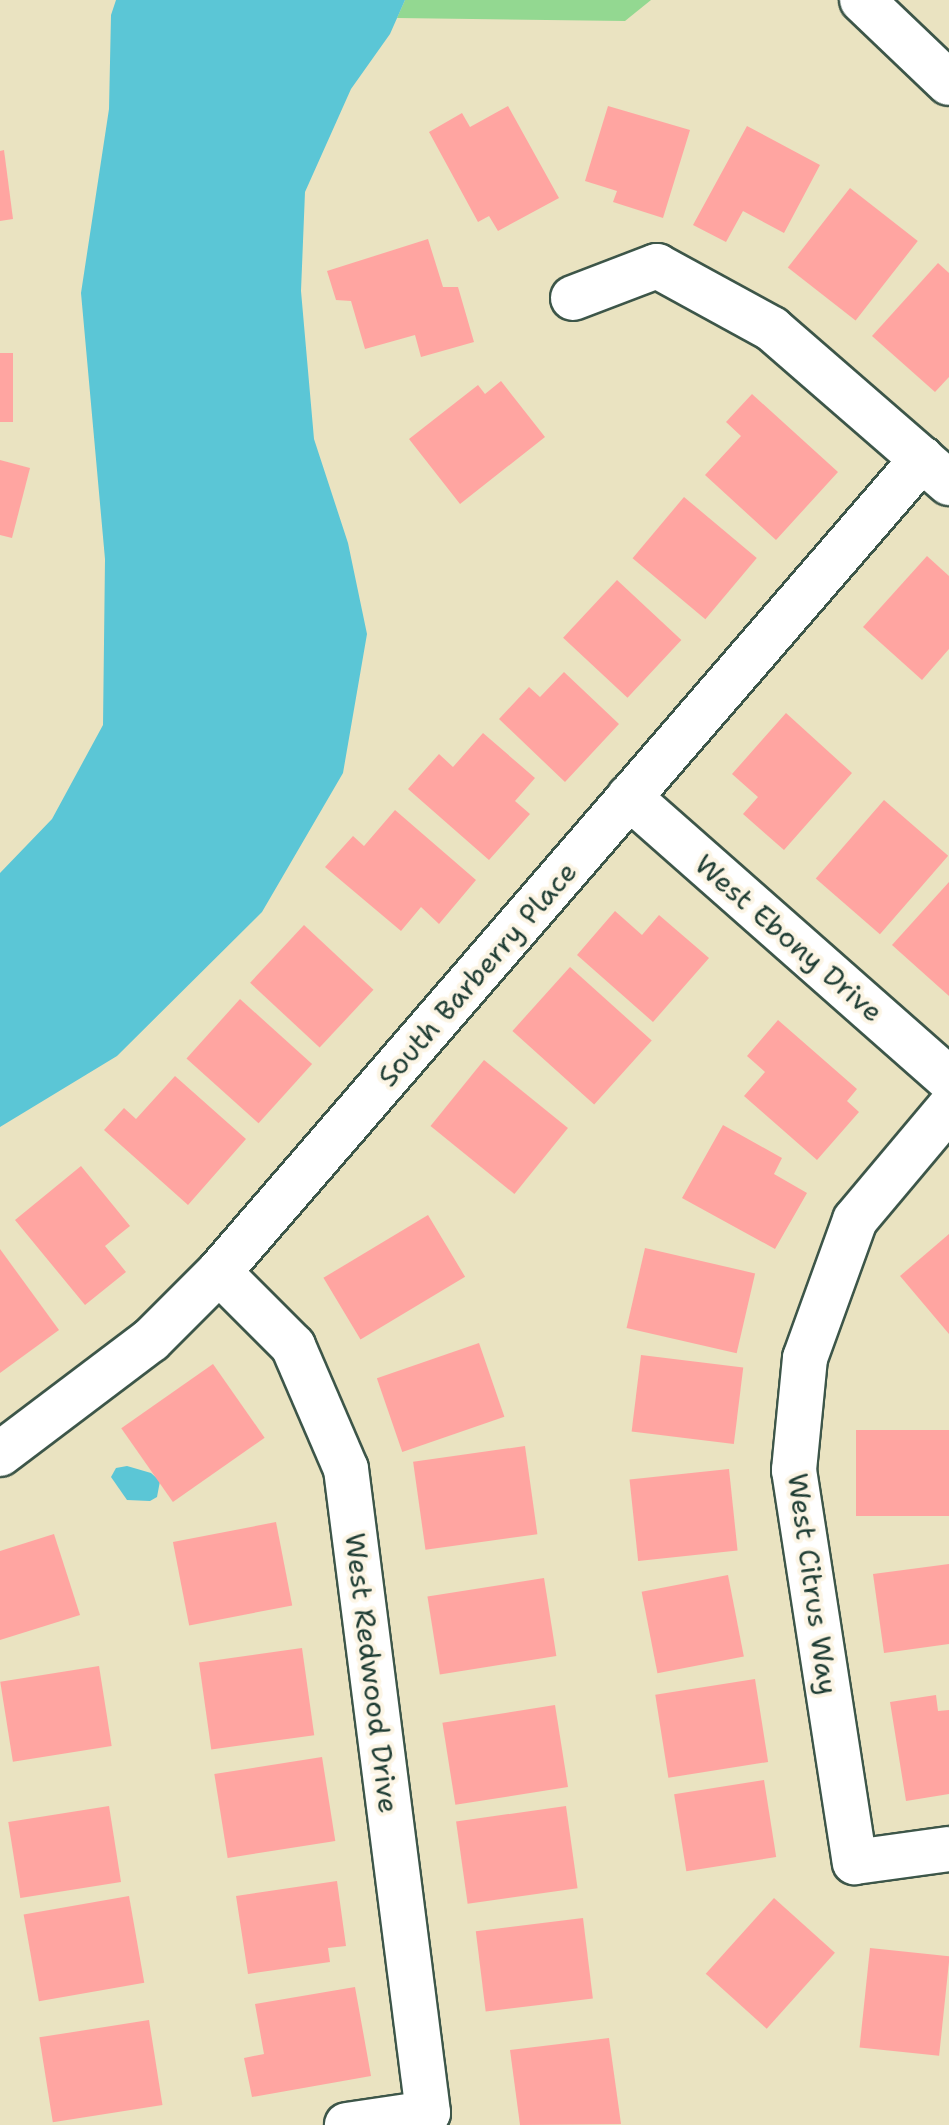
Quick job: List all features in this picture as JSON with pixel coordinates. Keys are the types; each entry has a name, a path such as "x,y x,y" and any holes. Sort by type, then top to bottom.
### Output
{"street":[{"path":"862,0 949,83"},
{"path":"573,298 657,266 772,329 936,471"},
{"name":"South Barberry Place","path":"0,1454 151,1340 219,1272 629,797 936,471"},
{"name":"West Ebony Drive","path":"629,797 949,1079"},
{"name":"West Citrus Way","path":"949,1108 855,1220 805,1358 794,1470 855,1862 949,1849"},
{"name":"West Redwood Drive","path":"219,1272 293,1346 346,1469 428,2113 347,2125"}],"green space":[{"path":"405,0 651,0 625,21 397,18"}],"water":[{"path":"116,0 405,0 390,34 351,89 305,192 301,291 314,439 348,543 367,634 343,773 262,912 117,1056 0,1127 0,873 52,819 103,725 105,559 81,293 109,109 111,15"},
{"path":"127,1466 151,1473 160,1481 157,1497 150,1501 127,1500 111,1477 116,1468"}],"building":[{"path":"508,106 559,198 498,231 489,216 478,222 429,132 462,113 470,127"},
{"path":"608,106 690,130 663,218 613,202 617,191 585,181"},
{"path":"747,126 820,165 784,233 743,211 726,242 693,225"},
{"path":"4,150 13,219 0,221 0,151"},
{"path":"850,188 918,241 856,321 788,268"},
{"path":"428,239 443,287 458,287 474,342 421,357 415,335 365,349 351,301 336,300 327,271"},
{"path":"938,263 949,273 949,377 935,392 872,336"},
{"path":"0,353 13,353 13,422 0,422"},
{"path":"501,381 545,437 460,504 409,439 478,385 485,394"},
{"path":"752,394 838,472 776,540 705,475 741,436 726,422"},
{"path":"0,460 30,468 12,538 0,535"},
{"path":"684,497 757,558 705,619 633,558"},
{"path":"927,556 949,576 949,649 922,680 863,627"},
{"path":"617,580 681,640 627,698 563,638"},
{"path":"564,672 619,724 565,782 499,719 529,687 540,697"},
{"path":"786,713 852,773 784,850 743,814 758,797 732,774"},
{"path":"483,733 535,778 515,801 530,814 489,860 408,789 439,754 453,767"},
{"path":"884,800 948,856 880,934 816,878"},
{"path":"395,810 476,880 439,924 421,907 401,931 325,867 353,836 364,846"},
{"path":"949,882 949,996 892,945"},
{"path":"615,911 642,935 659,915 709,958 653,1022 577,955"},
{"path":"304,925 373,990 320,1048 250,983"},
{"path":"570,967 652,1041 594,1105 512,1031"},
{"path":"240,999 312,1064 259,1123 186,1058"},
{"path":"778,1020 857,1089 847,1101 859,1112 817,1160 744,1096 765,1072 747,1056"},
{"path":"484,1060 568,1128 514,1194 431,1126"},
{"path":"175,1076 246,1139 188,1205 104,1130 124,1108 136,1119"},
{"path":"723,1125 782,1158 774,1174 807,1193 775,1249 682,1198"},
{"path":"81,1166 130,1226 105,1246 126,1272 85,1305 15,1220"},
{"path":"428,1215 465,1277 361,1340 323,1278"},
{"path":"949,1234 949,1334 900,1276"},
{"path":"645,1248 755,1273 737,1353 627,1328"},
{"path":"0,1249 59,1330 0,1373"},
{"path":"479,1343 504,1417 402,1452 377,1378"},
{"path":"641,1355 743,1368 734,1444 632,1431"},
{"path":"213,1364 265,1438 173,1502 121,1428"},
{"path":"856,1430 949,1430 949,1516 856,1516"},
{"path":"525,1446 537,1534 425,1550 413,1462"},
{"path":"729,1469 738,1551 638,1561 630,1479"},
{"path":"276,1522 292,1605 189,1625 173,1542"},
{"path":"54,1534 80,1615 0,1640 0,1551"},
{"path":"949,1564 949,1644 884,1653 873,1574"},
{"path":"728,1575 744,1656 657,1673 642,1592"},
{"path":"544,1578 556,1656 440,1674 427,1596"},
{"path":"302,1648 314,1735 211,1750 199,1662"},
{"path":"99,1666 112,1746 13,1762 0,1682"},
{"path":"755,1679 768,1762 668,1778 655,1695"},
{"path":"936,1695 938,1711 949,1710 949,1794 906,1801 890,1702"},
{"path":"555,1705 568,1787 455,1805 442,1723"},
{"path":"322,1757 335,1841 228,1858 214,1774"},
{"path":"764,1780 776,1857 686,1871 674,1794"},
{"path":"109,1806 121,1882 20,1898 8,1822"},
{"path":"566,1806 578,1888 468,1904 456,1821"},
{"path":"337,1881 346,1946 328,1948 330,1962 248,1974 236,1896"},
{"path":"129,1896 144,1983 39,2001 24,1915"},
{"path":"774,1898 835,1953 767,2029 706,1974"},
{"path":"583,1918 593,1998 486,2012 476,1931"},
{"path":"870,1948 949,1956 939,2056 860,2047"},
{"path":"355,1987 371,2076 252,2097 244,2058 264,2054 255,2004"},
{"path":"149,2020 162,2105 53,2122 39,2037"},
{"path":"609,2038 621,2124 520,2125 510,2050"}]}
